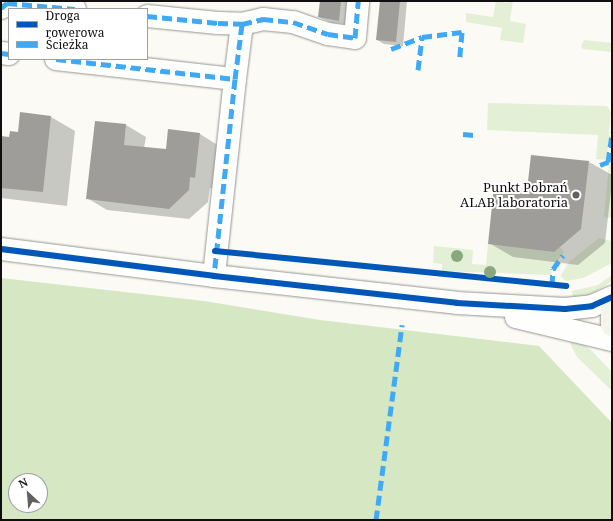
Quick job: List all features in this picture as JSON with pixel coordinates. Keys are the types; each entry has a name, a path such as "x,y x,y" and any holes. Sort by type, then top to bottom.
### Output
{"main road":[{"path":"612,309 612,325"}],"street":[{"path":"148,16 242,24 263,19 293,22 328,34 355,38 358,1"},
{"path":"1,8 7,3 63,8"},
{"path":"214,276 242,24"},
{"path":"65,60 235,79"},
{"path":"1,249 214,276 456,303 515,307 570,308 592,306 612,297"},
{"path":"456,303 481,307 612,340"}],"green space":[{"path":"496,1 507,3 508,1 513,1 510,21 526,24 523,43 500,40 502,28 466,22 466,13 493,17"},
{"path":"584,40 612,43 612,52 583,49 581,46"},
{"path":"488,103 607,106 611,112 607,160 596,159 598,135 487,130"},
{"path":"609,165 612,165 612,218 604,217"},
{"path":"599,238 612,241 612,263 583,278 566,281 561,277 569,262"},
{"path":"488,244 553,252 560,247 564,252 552,267 551,275 442,271 442,264 433,263 434,246 473,250 472,264 486,265"},
{"path":"612,275 612,281 595,292 584,297 573,298 572,291 598,285"},
{"path":"1,278 204,301 320,320 539,346 612,423 612,520 1,520"},
{"path":"570,343 581,343 592,351 612,372 612,391 577,357"}],"building":[{"path":"320,1 341,1 339,21 318,17"},
{"path":"380,1 400,1 396,42 376,40"},
{"path":"20,112 51,116 43,192 1,188 1,136 9,137 10,131 18,132"},
{"path":"95,121 126,124 124,145 166,149 168,129 200,133 195,178 190,177 189,190 169,209 86,199"},
{"path":"531,155 589,161 581,229 554,252 488,244 494,186 527,190"}],"marked path":[{"path":"148,16 242,24 263,19 293,22 328,34 355,38 358,1"},
{"path":"1,8 7,3 64,8"},
{"path":"235,79 242,24"},
{"path":"391,49 422,37 462,32 460,57"},
{"path":"418,70 422,37"},
{"path":"1,53 8,54"},
{"path":"65,60 235,79 214,276"},
{"path":"600,165 608,162 612,132"},
{"path":"463,134 474,135"},
{"path":"552,285 553,269 563,255"},
{"path":"376,520 402,325"}],"cycle path":[{"path":"1,249 214,276 457,303 565,309 592,306 612,297"},
{"path":"215,251 566,286"}],"place":[{"name":"Punkt Pobrań ALAB laboratoria","path":"576,195"}]}
